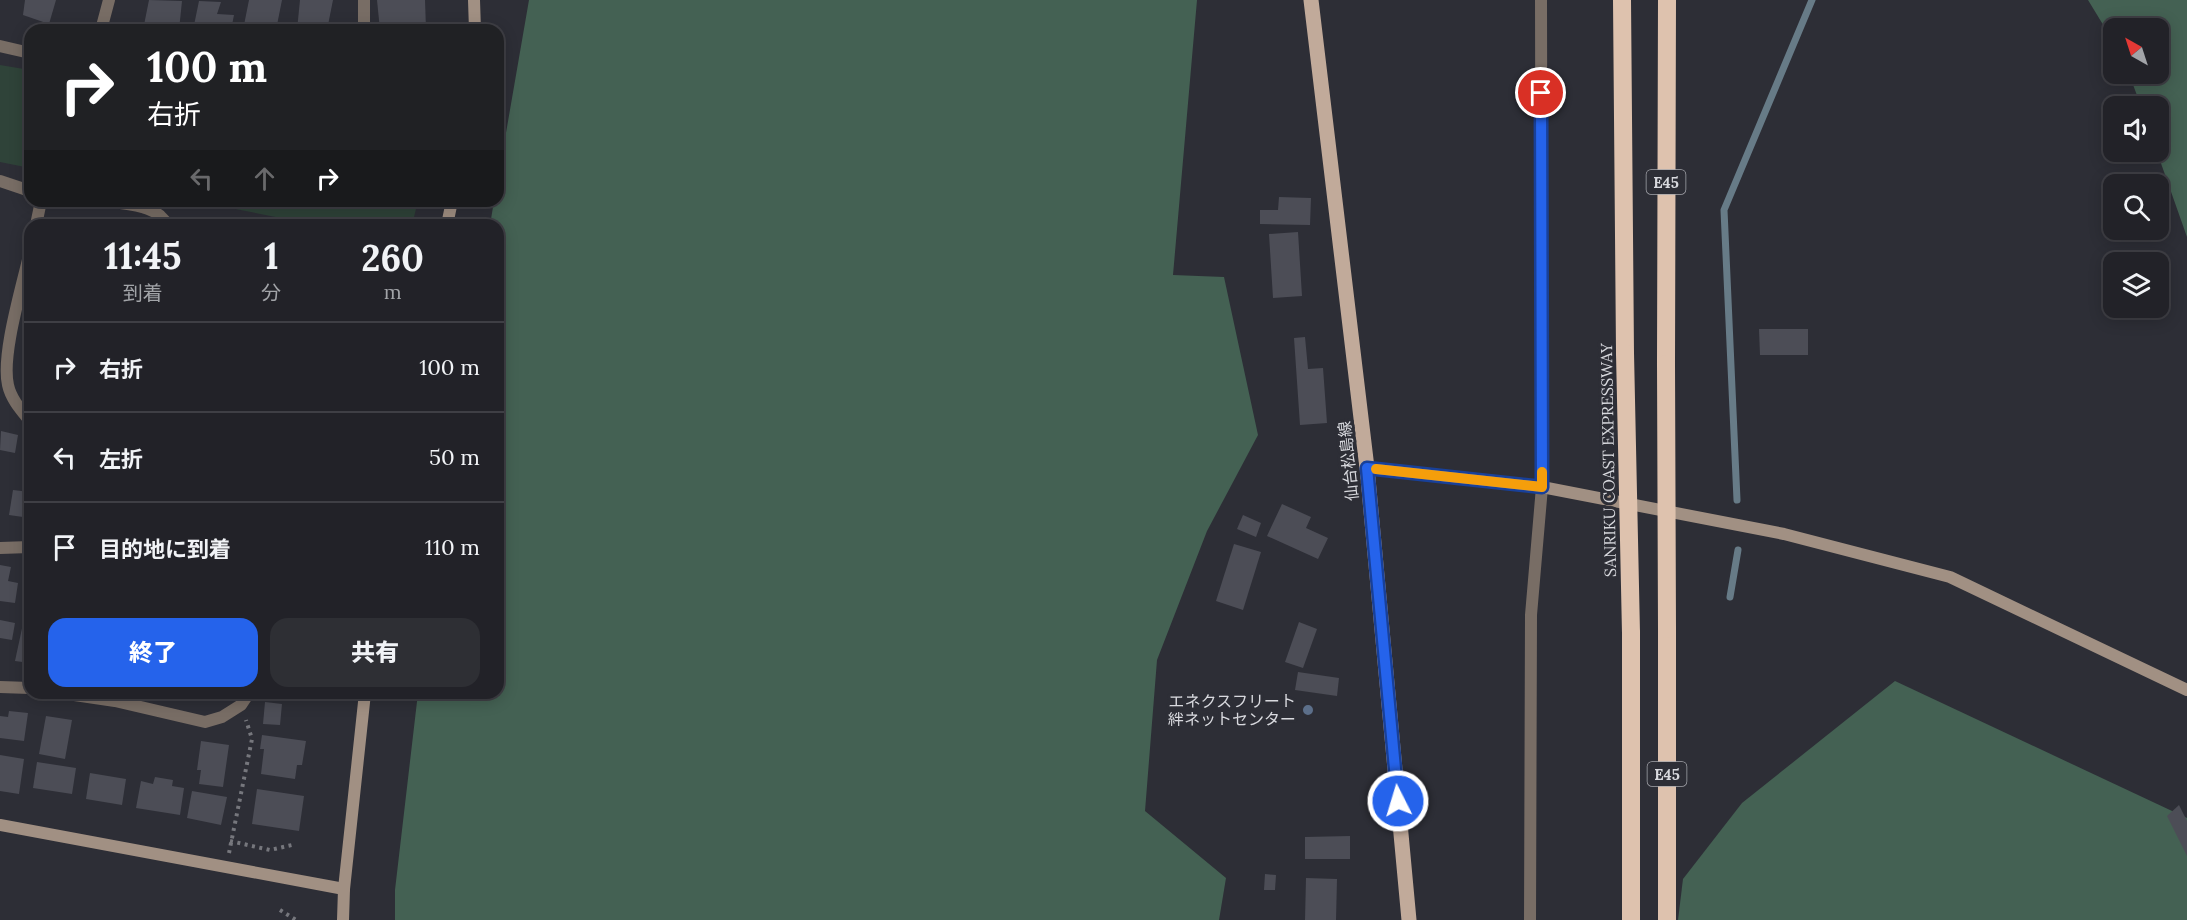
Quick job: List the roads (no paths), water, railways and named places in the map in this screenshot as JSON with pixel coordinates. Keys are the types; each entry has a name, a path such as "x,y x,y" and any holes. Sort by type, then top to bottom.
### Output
{"highway":[{"name":"E45","path":"1667,0 1667,920"},
{"name":"SANRIKU COAST EXPRESSWAY","path":"1622,1 1630,633 1631,920"}],"main road":[{"name":"仙台松島線","path":"1311,0 1367,468 1409,920"}],"street":[{"path":"103,24 109,0"},
{"path":"364,0 364,24"},
{"path":"474,0 475,24"},
{"path":"1530,920 1531,615 1542,487 1541,0"},
{"path":"0,46 24,52"},
{"path":"0,181 24,189"},
{"path":"135,207 155,211 164,219"},
{"path":"24,278 5,364 8,387 17,406 24,414"},
{"path":"1367,468 1542,487 1784,534 1950,577 2187,690"},
{"path":"0,548 24,547"},
{"path":"0,687 24,688"},
{"path":"123,699 205,722 222,717 241,705 245,699"},
{"path":"344,920 344,889 364,699"},
{"path":"0,825 344,889"}],"waterway":[{"path":"1737,500 1724,210 1812,0"},
{"path":"1730,597 1738,550"}],"place":[{"name":"エネクスフリート 絆ネットセンター","path":"1308,710"}]}
